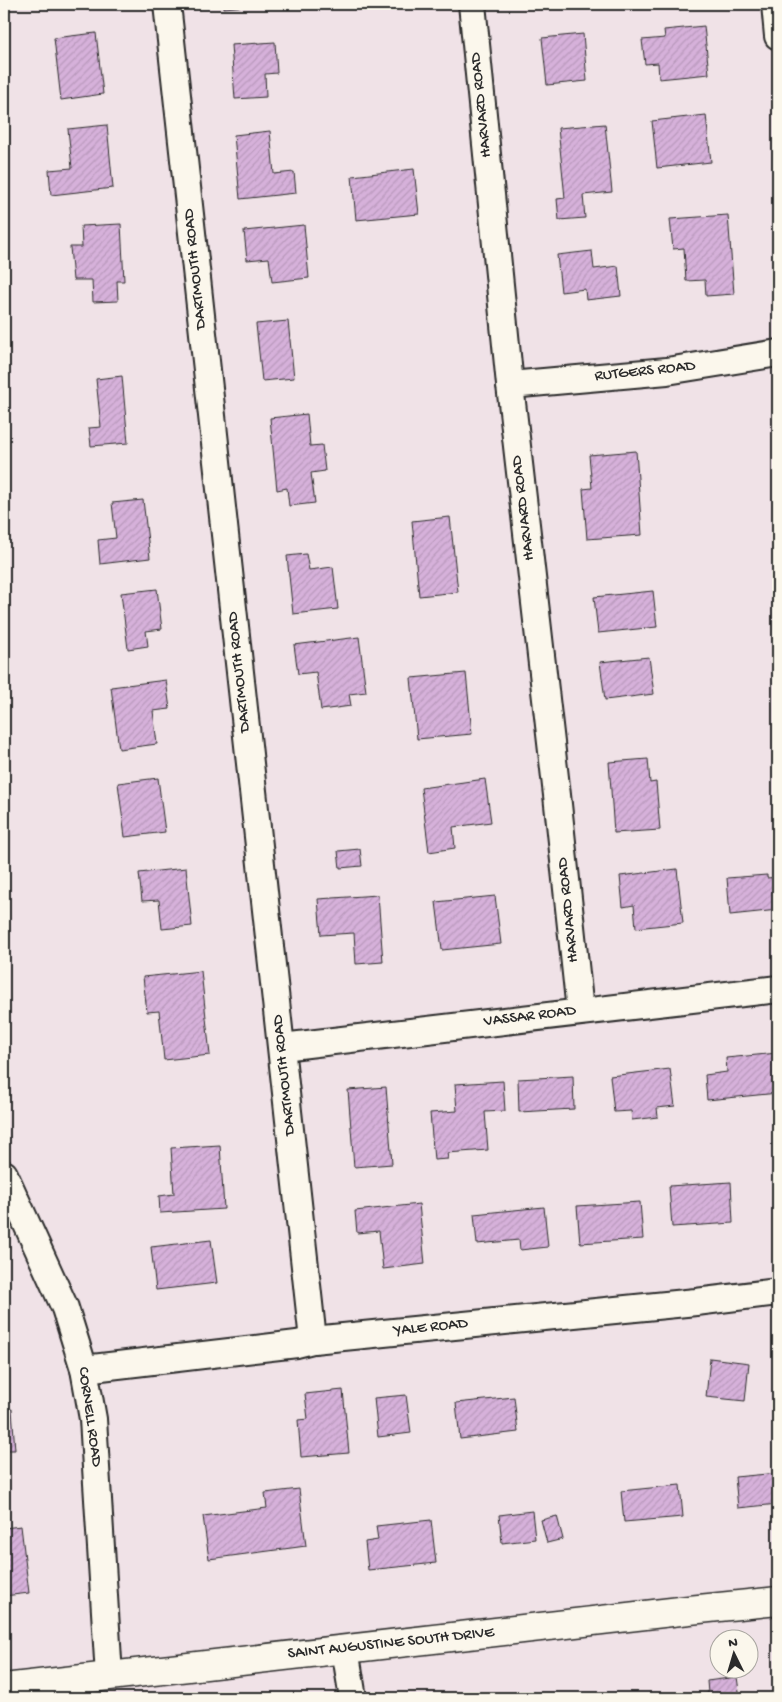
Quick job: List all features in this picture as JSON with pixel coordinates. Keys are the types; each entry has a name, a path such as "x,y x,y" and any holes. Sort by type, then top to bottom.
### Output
{"street":[{"name":"DARTMOUTH ROAD","path":"167,4 313,1340"},
{"name":"HARVARD ROAD","path":"472,4 510,386 580,1012"},
{"path":"775,4 778,36"},
{"name":"RUTGERS ROAD","path":"510,386 667,370 778,353"},
{"name":"VASSAR ROAD","path":"282,1047 778,989"},
{"name":"CORNELL ROAD","path":"4,1174 65,1308 84,1369 93,1419 109,1676"},
{"name":"YALE ROAD","path":"84,1369 297,1344 313,1340 696,1302 778,1292"},
{"name":"SAINT AUGUSTINE SOUTH DRIVE","path":"4,1688 778,1601"},
{"path":"346,1649 353,1698"}],"building":[{"path":"224,4 258,4 258,5 224,8"},
{"path":"704,26 709,74 659,79 658,63 645,64 642,40 665,38 664,30"},
{"path":"96,33 103,94 61,100 54,38"},
{"path":"583,34 587,81 547,85 542,38"},
{"path":"275,42 277,73 265,74 266,97 235,99 231,45"},
{"path":"706,115 711,162 657,168 652,121"},
{"path":"605,124 612,192 583,195 585,218 559,220 557,199 565,198 558,128"},
{"path":"107,125 113,188 51,195 49,170 72,168 68,129"},
{"path":"270,131 274,174 294,172 296,193 240,199 234,135"},
{"path":"414,169 419,214 356,220 352,176"},
{"path":"728,215 734,294 706,296 705,280 686,281 684,248 673,249 670,219"},
{"path":"121,224 124,281 117,281 118,301 93,302 92,280 73,280 70,247 82,247 81,226"},
{"path":"304,225 309,278 272,282 269,258 247,260 244,231"},
{"path":"592,251 594,269 618,266 621,296 586,300 585,289 561,292 557,255"},
{"path":"288,321 294,378 262,381 256,324"},
{"path":"122,376 128,443 91,446 89,428 101,427 96,379"},
{"path":"307,414 310,446 322,445 325,471 311,473 315,503 289,506 287,488 277,490 270,418"},
{"path":"636,451 642,535 587,539 583,489 592,488 589,455"},
{"path":"143,500 150,558 100,564 98,540 116,538 112,503"},
{"path":"450,517 458,592 419,596 412,521"},
{"path":"306,554 309,570 333,567 338,609 293,614 287,556"},
{"path":"157,589 162,629 146,631 148,646 128,649 121,593"},
{"path":"653,591 657,627 598,633 594,597"},
{"path":"359,637 366,692 349,694 351,706 321,710 316,672 298,674 294,645"},
{"path":"649,657 654,694 605,700 600,662"},
{"path":"466,673 472,734 417,739 411,678"},
{"path":"166,680 170,709 153,711 157,744 119,749 111,687"},
{"path":"648,759 650,783 656,782 660,830 614,833 609,762"},
{"path":"158,778 165,832 125,837 118,783"},
{"path":"485,779 491,822 453,827 455,848 429,852 421,788"},
{"path":"360,849 362,866 340,868 338,851"},
{"path":"186,868 192,926 162,929 159,900 142,901 139,873"},
{"path":"677,869 683,923 636,928 634,905 623,907 620,876"},
{"path":"767,875 767,878 778,877 778,910 730,915 727,878"},
{"path":"378,895 383,962 356,964 354,933 321,935 318,899"},
{"path":"495,896 501,944 442,950 436,902"},
{"path":"201,971 210,1055 164,1060 159,1011 147,1012 143,977"},
{"path":"778,1053 778,1093 707,1100 705,1075 727,1072 726,1058"},
{"path":"670,1069 675,1106 657,1108 658,1117 632,1120 631,1111 614,1112 610,1076"},
{"path":"573,1076 574,1109 519,1112 518,1079"},
{"path":"503,1081 505,1111 485,1112 488,1150 447,1153 448,1159 434,1160 430,1113 457,1111 455,1084"},
{"path":"386,1087 392,1164 354,1167 348,1090"},
{"path":"220,1145 224,1209 160,1213 159,1196 174,1194 171,1148"},
{"path":"731,1182 733,1223 672,1227 669,1186"},
{"path":"774,1194 778,1194 778,1227"},
{"path":"640,1202 643,1239 580,1243 577,1206"},
{"path":"419,1204 425,1264 383,1269 379,1231 357,1233 355,1211"},
{"path":"544,1207 548,1247 520,1250 519,1240 477,1244 474,1214"},
{"path":"211,1240 217,1283 156,1290 151,1247"},
{"path":"710,1358 749,1363 745,1401 706,1397"},
{"path":"343,1390 349,1453 301,1457 298,1420 308,1419 305,1394"},
{"path":"406,1395 411,1433 378,1437 374,1398"},
{"path":"514,1397 518,1432 460,1439 456,1403"},
{"path":"12,1409 15,1450 4,1450 4,1410"},
{"path":"778,1473 778,1504 738,1508 735,1477"},
{"path":"680,1485 683,1517 624,1522 621,1491"},
{"path":"299,1489 306,1546 209,1559 203,1516 267,1508 265,1493"},
{"path":"532,1511 535,1539 502,1543 499,1515"},
{"path":"557,1516 563,1539 547,1543 541,1520"},
{"path":"431,1520 436,1563 368,1570 365,1542 378,1540 376,1526"},
{"path":"21,1526 29,1593 4,1596 4,1528"},
{"path":"778,1675 778,1698 776,1698 774,1676"},
{"path":"737,1680 740,1698 677,1698 708,1693 707,1681"}]}
